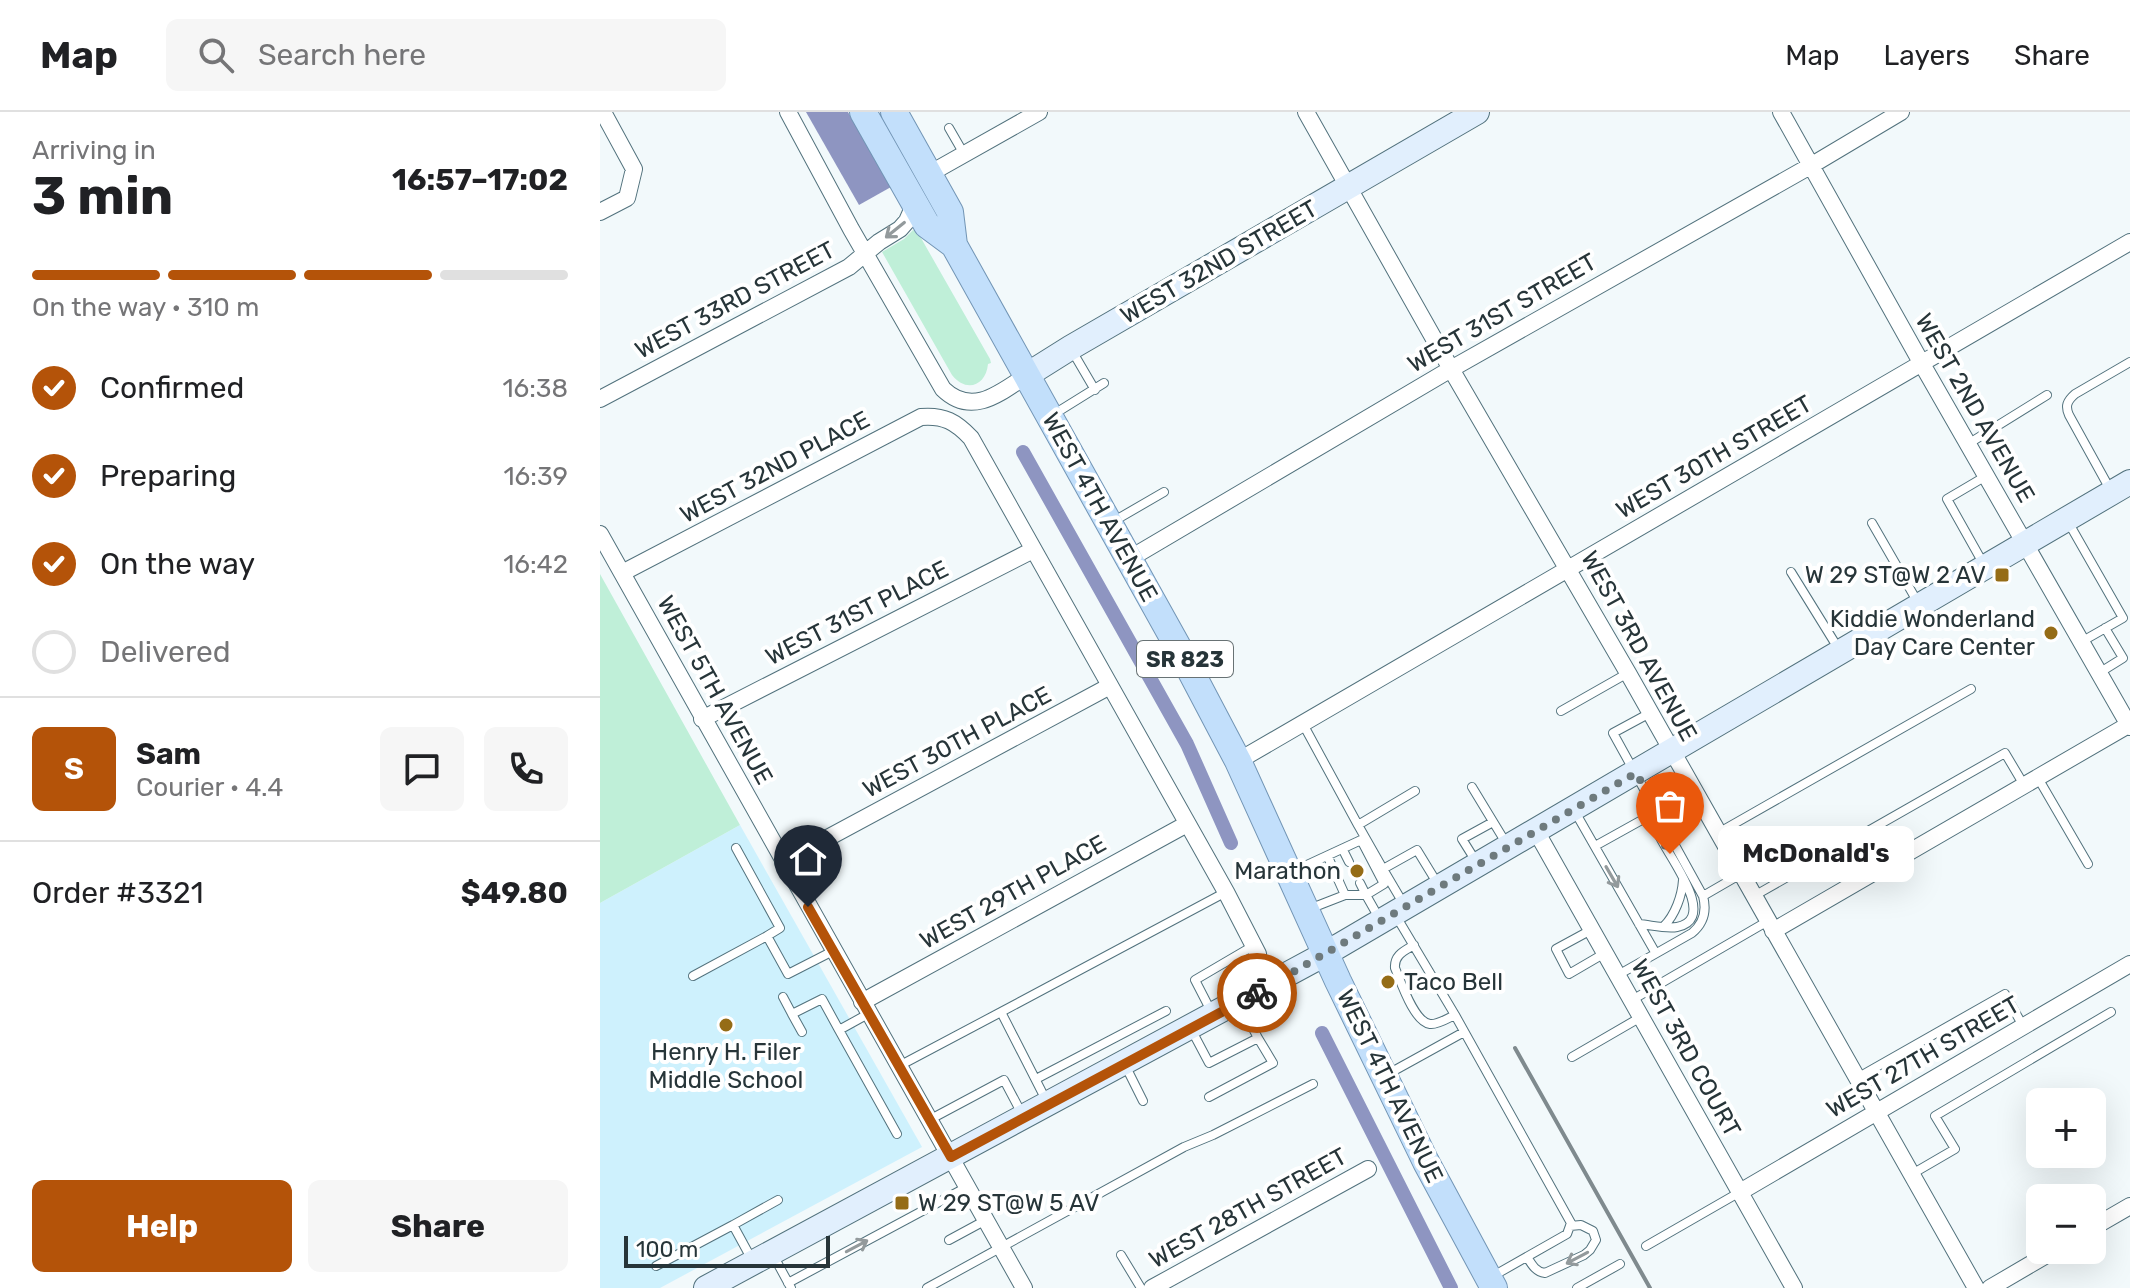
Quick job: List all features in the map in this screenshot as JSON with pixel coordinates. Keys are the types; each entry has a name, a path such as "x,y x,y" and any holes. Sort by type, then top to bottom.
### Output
{"main road":[{"name":"WEST 4TH AVENUE","path":"863,112 927,225 954,245"},
{"name":"WEST 4TH AVENUE","path":"894,112 950,212 954,245 1238,761 1384,1076 1426,1162 1492,1283"}],"street":[{"path":"600,212 627,198 634,169 603,112"},
{"path":"788,112 865,254"},
{"path":"929,174 1039,112"},
{"name":"WEST 3RD AVENUE","path":"1306,112 1976,1288"},
{"name":"WEST 32ND STREET","path":"865,254 943,389 959,400 979,402 1477,112"},
{"name":"WEST 2ND AVENUE","path":"1781,112 2130,726"},
{"name":"WEST 31ST STREET","path":"1129,559 1451,369 1901,112"},
{"name":"WEST 33RD STREET","path":"600,399 849,267 900,229 911,212 912,199"},
{"name":"WEST 30TH STREET","path":"1238,761 2130,242"},
{"name":"WEST 32ND PLACE","path":"622,573 921,417 937,416 962,428 971,438 1033,550"},
{"path":"706,1288 1325,954 2121,488"},
{"name":"WEST 5TH AVENUE","path":"600,534 1024,1288"},
{"path":"1033,550 1254,946 1259,960 1261,990"},
{"name":"WEST 31ST PLACE","path":"702,719 1033,550"},
{"name":"WEST 30TH PLACE","path":"783,862 1110,686"},
{"path":"1770,926 2130,726"},
{"name":"WEST 29TH PLACE","path":"865,1008 1187,824"},
{"name":"WEST 3RD COURT","path":"1536,831 1794,1288"},
{"name":"WEST 27TH STREET","path":"1740,1192 2130,964"},
{"name":"WEST 28TH STREET","path":"1152,1288 1368,1169"},
{"path":"2106,1220 2130,1206"},
{"path":"1990,1288 2031,1264"}],"lane":[{"path":"949,128 964,155"},
{"path":"1070,348 1095,390"},
{"path":"2121,488 2069,415 2067,404 2075,394 2130,362"},
{"path":"1050,416 1104,383"},
{"path":"1968,444 2047,395"},
{"path":"1985,567 1947,499 1986,476"},
{"path":"1110,524 1164,492"},
{"path":"2066,520 2123,618 2081,642"},
{"path":"1872,523 1920,605"},
{"path":"1791,572 1841,652"},
{"path":"2099,673 2123,658 2105,628"},
{"path":"1561,711 1628,673"},
{"path":"1718,833 1971,689"},
{"path":"1617,975 1699,927 1705,915 1703,896 1613,733 1650,713"},
{"path":"1302,723 1383,869 1394,914 1455,1015 1568,1218 1570,1226 1567,1234 1527,1257 1492,1283"},
{"path":"1754,897 2005,753 2031,782 2088,864"},
{"path":"1472,787 1508,847"},
{"path":"1358,825 1415,791"},
{"path":"1574,809 1655,952"},
{"path":"1595,846 1658,811"},
{"path":"1639,924 1679,927 1686,924 1692,914 1692,893 1658,833 1658,811"},
{"path":"1478,865 1462,839 1493,822"},
{"path":"1290,873 1361,840 1384,884 1366,895 1345,895 1305,911"},
{"path":"693,976 780,928 736,848"},
{"path":"1343,850 1349,862"},
{"path":"1383,869 1417,850 1439,887"},
{"path":"1328,857 1345,895"},
{"path":"1703,896 1741,874"},
{"path":"1664,926 1671,919 1682,890 1683,876"},
{"path":"1360,883 1366,895 1394,914"},
{"path":"899,1066 1226,892"},
{"path":"1631,1001 1770,926"},
{"path":"1591,930 1556,949 1569,974 1605,953"},
{"path":"767,936 788,974 833,951"},
{"path":"1414,945 1398,955 1394,964 1417,1015 1427,1024 1434,1025 1455,1015"},
{"path":"1214,1016 1195,980 1254,946"},
{"path":"1857,1078 2005,994 2023,1026"},
{"path":"783,997 802,1032"},
{"path":"792,1014 822,999 897,1134"},
{"path":"1209,1097 1273,1063 1239,1002"},
{"path":"839,1030 865,1008"},
{"path":"1036,1079 1166,1011"},
{"path":"1001,1012 1049,1104"},
{"path":"1911,1174 1955,1149 1935,1116 2111,1012"},
{"path":"1572,1057 1641,1017"},
{"path":"1191,1028 1209,1063 1258,1038"},
{"path":"1384,1076 1464,1032"},
{"path":"1124,1064 1143,1101"},
{"path":"929,1120 1004,1080 1023,1118"},
{"path":"927,1288 1184,1147 1313,1084"},
{"path":"733,1225 790,1286 968,1187"},
{"path":"1646,1246 1740,1192"},
{"path":"656,1266 778,1200"},
{"path":"949,1240 986,1220"},
{"path":"1527,1257 1533,1267 1545,1273 1590,1250 1596,1240 1593,1231 1581,1225 1570,1226"},
{"path":"1121,1255 1141,1288"},
{"path":"1577,1288 1620,1264"}],"shaded area":[{"name":"Henry H. Filer Middle School","path":"740,825 922,1147 660,1288 600,1288 600,903"}],"green space":[{"path":"913,230 917,231 990,359 984,378 979,382 963,384 952,375 882,252"},
{"path":"600,574 740,825 600,903"}],"water":[{"path":"806,112 848,112 891,187 859,205"}],"waterway":[{"path":"1023,452 1187,744 1231,843"},
{"path":"1322,1033 1451,1288"}],"railway":[{"path":"1515,1048 1650,1288"}],"way so far":[{"path":"1257,993 1636,773 1658,811 1658,833 1670,854"}],"place":[{"name":"W 29 ST@W 2 AV","path":"2002,575"},
{"name":"Kiddie Wonderland Day Care Center","path":"2051,633"},
{"name":"McDonald's","path":"1670,854"},
{"name":"Marathon","path":"1357,871"},
{"name":"Taco Bell","path":"1388,982"},
{"name":"Henry H. Filer Middle School","path":"726,1025"},
{"name":"W 29 ST@W 5 AV","path":"902,1203"}],"route":[{"path":"808,907 951,1157 1257,993"}]}
